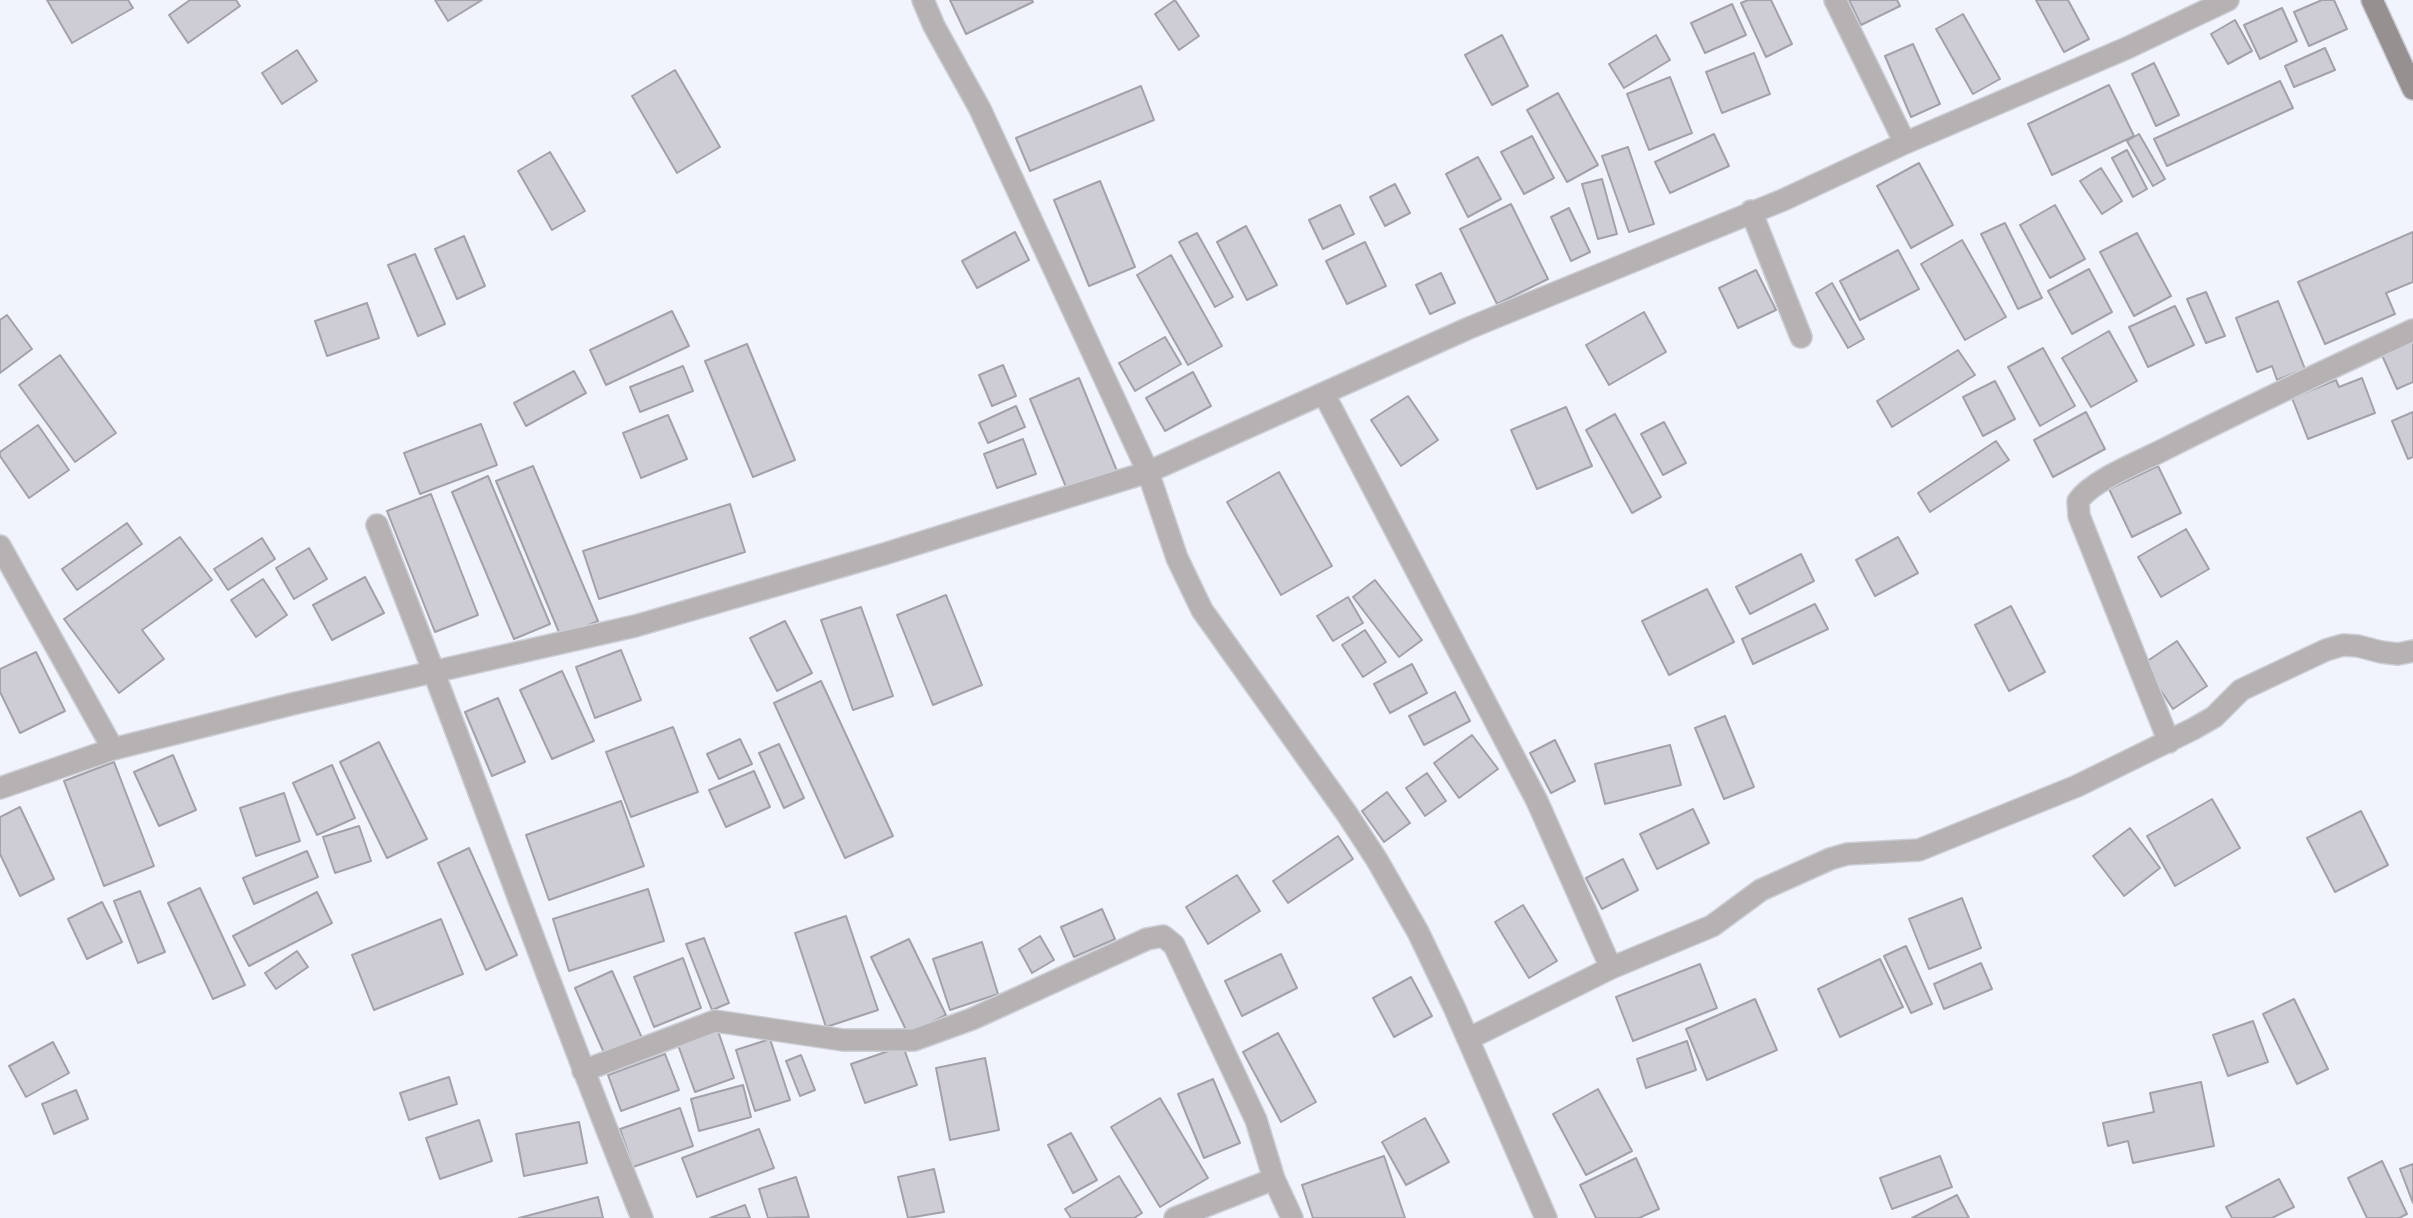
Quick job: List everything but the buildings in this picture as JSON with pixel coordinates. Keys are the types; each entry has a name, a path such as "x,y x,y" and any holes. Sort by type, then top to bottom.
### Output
{"street":[{"path":"923,0 934,26 980,110 1147,472 1177,558 1202,610 1347,814 1418,932 1546,1218"},
{"path":"1835,0 1905,143"},
{"path":"0,788 113,749 292,704 648,623 884,554 1147,472 1469,328 1783,200 1905,143 2127,48 2228,0"},
{"path":"2372,0 2413,89"},
{"path":"1751,211 1801,337"},
{"path":"2169,742 2079,516 2078,501 2086,492 2113,476 2278,392 2413,330"},
{"path":"1324,394 1537,801 1611,968"},
{"path":"377,525 583,1071 642,1218"},
{"path":"0,546 113,749"},
{"path":"1468,1039 1611,968 1712,926 1761,890 1830,859 1847,854 1919,850 2077,786 2214,717 2241,690 2326,650 2343,645 2398,654 2413,651"},
{"path":"583,1071 715,1021 843,1040 914,1040 972,1020 1147,939 1163,936 1174,945 1256,1120 1274,1179 1293,1218"},
{"path":"1175,1218 1274,1179"}]}
